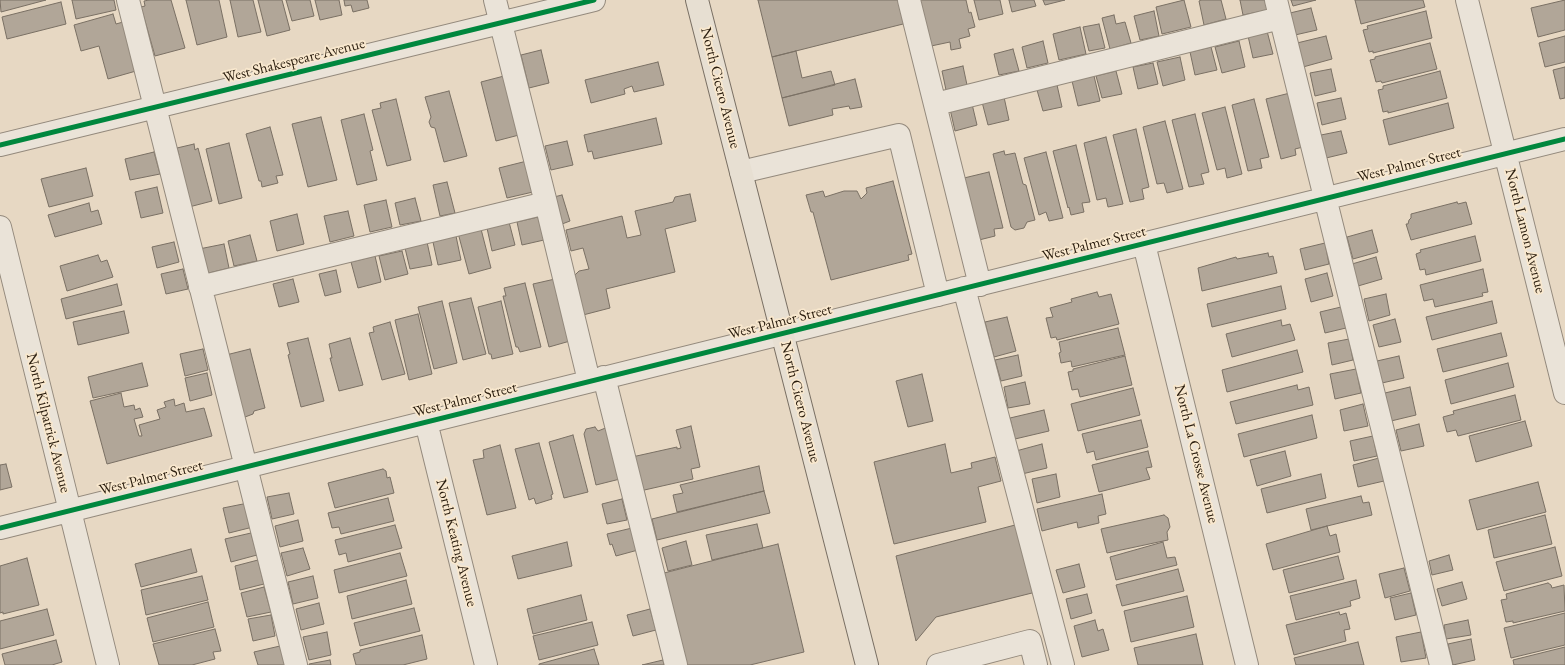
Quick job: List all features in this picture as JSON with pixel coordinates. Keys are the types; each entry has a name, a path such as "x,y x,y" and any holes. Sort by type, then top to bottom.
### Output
{"main road":[{"name":"North Cicero Avenue","path":"697,0 867,665"}],"street":[{"path":"128,0 296,665"},
{"path":"495,0 546,202 676,665"},
{"name":"West Shakespeare Avenue","path":"0,145 594,0"},
{"path":"909,0 936,104 972,286 1063,665"},
{"name":"North Lamon Avenue","path":"1467,0 1565,393"},
{"path":"936,104 1278,9 1441,665"},
{"path":"741,172 899,135 938,294"},
{"name":"West Palmer Street","path":"0,528 1565,139"},
{"path":"200,287 546,202"},
{"name":"North Kilpatrick Avenue","path":"0,227 108,665"},
{"name":"North La Crosse Avenue","path":"1144,244 1247,665"},
{"name":"North Keating Avenue","path":"426,422 486,665"},
{"path":"938,665 1030,641 1036,665"}],"building":[{"path":"0,0 46,0 1,12"},
{"path":"72,0 114,0 116,10 76,19"},
{"path":"171,0 185,48 155,56 141,7 145,6 144,1"},
{"path":"186,0 219,0 227,37 197,45"},
{"path":"230,0 253,0 261,32 238,37"},
{"path":"258,0 282,0 290,30 267,36"},
{"path":"286,0 310,0 314,16 292,21"},
{"path":"315,0 339,0 342,15 320,20"},
{"path":"344,0 367,0 369,8 353,12 351,5 345,6"},
{"path":"758,0 901,0 907,23 772,57"},
{"path":"920,0 966,0 969,13 971,12 975,27 968,29 970,36 959,39 961,48 951,50 950,42 931,46"},
{"path":"974,0 1000,0 1003,14 979,20"},
{"path":"1009,0 1034,0 1036,6 1012,12"},
{"path":"1043,0 1065,0 1045,5"},
{"path":"1184,0 1191,27 1162,34 1156,7"},
{"path":"1221,0 1226,19 1204,25 1199,1"},
{"path":"1240,0 1265,0 1268,10 1243,15"},
{"path":"1291,0 1316,0 1293,6"},
{"path":"1355,0 1423,0 1425,7 1361,24"},
{"path":"1565,0 1565,30 1538,37 1531,8"},
{"path":"61,2 66,24 7,39 2,17"},
{"path":"1311,8 1317,30 1295,35 1290,13"},
{"path":"1154,11 1159,36 1140,40 1134,16"},
{"path":"1426,11 1432,38 1373,53 1373,51 1369,52 1363,30 1368,29 1367,26"},
{"path":"113,14 116,24 123,22 136,71 108,79 99,46 81,51 74,25"},
{"path":"1114,15 1116,24 1125,22 1131,43 1110,49 1102,18"},
{"path":"1099,24 1105,48 1089,51 1083,27"},
{"path":"1080,27 1086,54 1059,60 1053,34"},
{"path":"1267,31 1273,54 1253,58 1248,36"},
{"path":"1326,36 1332,59 1303,67 1297,43"},
{"path":"1565,36 1565,62 1545,67 1539,43"},
{"path":"1043,41 1048,63 1027,68 1022,47"},
{"path":"1239,41 1245,67 1222,73 1215,47"},
{"path":"1430,43 1437,69 1382,83 1381,81 1376,82 1370,60 1375,59 1375,57"},
{"path":"1211,47 1217,70 1195,75 1190,52"},
{"path":"1013,49 1019,71 999,75 994,54"},
{"path":"541,50 549,83 529,88 521,55"},
{"path":"796,51 802,78 831,71 835,85 782,98 772,57"},
{"path":"1180,57 1185,80 1163,86 1157,62"},
{"path":"658,62 664,85 634,92 632,86 624,89 625,94 591,103 585,80"},
{"path":"1153,63 1158,84 1138,89 1133,67"},
{"path":"963,66 967,85 946,90 942,71"},
{"path":"1565,67 1565,98 1560,99 1553,70"},
{"path":"1331,69 1336,91 1315,96 1310,73"},
{"path":"1116,71 1122,94 1102,98 1096,76"},
{"path":"1440,71 1447,98 1388,113 1388,111 1383,112 1378,90 1383,89 1383,86"},
{"path":"504,76 519,135 496,141 481,82"},
{"path":"1094,76 1100,101 1078,106 1072,81"},
{"path":"855,79 862,107 850,109 849,106 832,109 833,115 789,126 782,98"},
{"path":"1057,85 1062,107 1043,111 1037,90"},
{"path":"449,91 467,156 444,162 435,128 431,127 429,122 431,117 425,97"},
{"path":"1290,93 1303,147 1295,149 1296,155 1281,159 1266,99"},
{"path":"1004,97 1009,120 988,125 982,102"},
{"path":"1341,98 1346,119 1322,125 1317,103"},
{"path":"396,99 411,160 387,166 372,110 381,108 380,103"},
{"path":"1254,99 1269,157 1260,159 1262,168 1248,171 1232,105"},
{"path":"1448,103 1454,128 1389,145 1383,120"},
{"path":"972,104 977,125 955,131 950,109"},
{"path":"1225,107 1242,174 1227,178 1225,168 1217,170 1202,113"},
{"path":"364,114 373,150 370,151 377,180 357,185 341,120"},
{"path":"1195,114 1209,172 1201,174 1204,184 1189,187 1172,120"},
{"path":"321,117 337,180 308,187 292,124"},
{"path":"656,118 662,144 594,159 592,151 588,152 584,135"},
{"path":"1165,121 1183,189 1167,193 1164,183 1157,184 1143,127"},
{"path":"270,127 283,175 276,176 278,183 262,187 246,134"},
{"path":"1136,129 1149,187 1142,189 1144,199 1130,202 1113,135"},
{"path":"1341,131 1347,153 1326,158 1321,135"},
{"path":"1106,137 1123,204 1108,207 1106,198 1097,200 1084,143"},
{"path":"567,141 573,165 551,170 545,146"},
{"path":"229,143 242,198 219,204 206,149"},
{"path":"194,144 195,150 198,148 212,201 189,207 176,155 179,155 177,148"},
{"path":"1076,145 1090,202 1082,203 1084,212 1071,215 1053,151"},
{"path":"1004,151 1005,155 1015,153 1023,184 1026,185 1035,220 1027,222 1024,228 1015,230 1011,227 993,154"},
{"path":"154,152 160,174 130,180 125,159"},
{"path":"1046,152 1063,218 1049,221 1046,212 1039,215 1024,158"},
{"path":"527,161 533,192 507,198 499,168"},
{"path":"86,168 93,196 49,207 41,179"},
{"path":"989,172 1003,228 994,229 995,236 979,240 964,178"},
{"path":"893,181 912,254 908,255 909,260 831,280 813,212 811,212 806,195 823,191 825,197 844,191 857,191 861,199 867,193 866,188"},
{"path":"447,182 455,213 440,216 433,185"},
{"path":"157,187 163,213 141,218 135,192"},
{"path":"690,194 696,221 665,229 675,272 606,289 610,308 583,315 574,276 579,271 589,269 583,248 571,251 566,230 622,216 627,238 641,235 635,211 673,202 675,197"},
{"path":"562,195 570,221 562,224 554,197"},
{"path":"415,198 421,221 400,225 395,203"},
{"path":"386,200 392,227 370,232 364,205"},
{"path":"1457,202 1458,204 1466,202 1472,224 1411,240 1406,224 1408,224 1411,218 1411,214"},
{"path":"89,203 91,212 98,210 102,224 55,237 48,215"},
{"path":"348,211 354,236 330,242 324,216"},
{"path":"297,214 304,244 277,251 270,221"},
{"path":"538,217 544,240 522,245 517,222"},
{"path":"509,222 515,245 492,251 487,228"},
{"path":"481,229 491,268 469,274 458,233"},
{"path":"1372,230 1378,252 1353,259 1347,237"},
{"path":"250,235 257,261 234,266 228,241"},
{"path":"456,236 461,260 438,265 433,242"},
{"path":"1475,236 1481,261 1426,275 1425,269 1420,270 1416,254 1421,252 1420,250"},
{"path":"174,242 179,262 157,268 152,247"},
{"path":"427,242 432,265 410,269 405,248"},
{"path":"1325,243 1329,264 1305,270 1300,249"},
{"path":"224,244 229,268 205,274 199,249"},
{"path":"402,251 408,274 385,280 379,256"},
{"path":"1268,253 1269,257 1273,256 1277,273 1202,291 1198,268 1236,257 1237,259"},
{"path":"98,255 101,262 107,260 113,277 67,291 60,266"},
{"path":"375,256 381,282 358,288 351,262"},
{"path":"1376,257 1382,279 1358,286 1352,264"},
{"path":"183,269 188,289 166,294 161,274"},
{"path":"1483,269 1488,292 1482,293 1483,296 1435,307 1433,299 1424,301 1420,285"},
{"path":"336,270 341,292 325,296 319,274"},
{"path":"1327,273 1333,296 1311,302 1305,279"},
{"path":"293,279 299,302 279,307 273,284"},
{"path":"555,279 570,341 549,347 533,284"},
{"path":"525,283 541,347 520,352 518,347 516,347 503,296 506,296 504,288"},
{"path":"117,284 122,305 66,319 61,299"},
{"path":"1281,286 1286,309 1212,327 1207,304"},
{"path":"1097,292 1099,297 1111,294 1119,324 1057,340 1056,337 1051,338 1046,318 1053,317 1050,308 1072,302 1071,299"},
{"path":"1386,294 1390,315 1369,321 1364,299"},
{"path":"471,298 486,354 463,360 449,303"},
{"path":"442,301 457,363 434,369 418,307"},
{"path":"501,301 513,354 492,359 491,354 489,354 478,307"},
{"path":"1492,301 1497,323 1432,340 1426,317"},
{"path":"1341,307 1346,328 1325,333 1320,312"},
{"path":"124,311 129,333 78,345 73,322"},
{"path":"418,314 432,374 409,380 395,320"},
{"path":"1007,317 1016,351 994,357 985,322"},
{"path":"1395,319 1401,342 1379,347 1373,325"},
{"path":"1281,320 1282,326 1290,324 1295,340 1232,357 1226,334"},
{"path":"390,322 405,374 382,380 369,333 374,332 373,327"},
{"path":"1118,328 1125,355 1072,367 1071,361 1061,363 1059,342"},
{"path":"1501,333 1507,356 1443,372 1437,349"},
{"path":"308,338 324,401 301,407 288,355 290,354 287,343"},
{"path":"350,338 363,385 339,391 330,358 332,358 329,344"},
{"path":"1349,339 1353,360 1332,365 1328,343"},
{"path":"203,349 208,370 185,376 180,354"},
{"path":"250,349 265,408 254,411 253,414 245,417 242,414 226,355"},
{"path":"1297,350 1303,372 1227,392 1222,370"},
{"path":"1018,355 1022,376 1001,381 995,360"},
{"path":"1125,356 1132,385 1080,397 1078,389 1072,390 1068,372 1073,371 1073,369"},
{"path":"1399,356 1404,378 1382,383 1377,361"},
{"path":"142,363 148,386 93,398 88,377"},
{"path":"1508,363 1514,387 1451,404 1445,380"},
{"path":"1356,369 1361,393 1335,399 1330,374"},
{"path":"207,373 212,395 190,401 185,378"},
{"path":"922,374 933,421 908,427 896,381"},
{"path":"1025,382 1030,404 1008,408 1004,387"},
{"path":"1297,385 1298,390 1309,387 1313,405 1236,424 1230,402"},
{"path":"1410,387 1416,415 1391,421 1385,393"},
{"path":"1133,388 1140,415 1078,431 1071,404"},
{"path":"121,393 124,407 134,405 135,410 140,408 143,417 134,419 139,436 142,436 139,425 160,419 157,410 166,407 164,402 174,399 175,406 184,403 186,412 204,408 212,436 107,464 90,401"},
{"path":"1515,395 1521,420 1458,436 1456,430 1447,432 1443,417 1454,414 1453,411"},
{"path":"1363,404 1368,426 1344,431 1340,410"},
{"path":"1044,410 1049,431 1015,439 1010,418"},
{"path":"1312,415 1317,438 1244,457 1238,434"},
{"path":"1141,420 1148,447 1096,460 1094,451 1087,453 1082,434"},
{"path":"1525,421 1532,446 1476,462 1469,436"},
{"path":"1419,424 1424,446 1401,451 1396,430"},
{"path":"691,426 700,467 691,469 693,479 640,491 632,457 677,447 677,449 681,448 676,430"},
{"path":"595,427 598,431 608,427 620,479 596,485 584,434 586,429"},
{"path":"573,435 588,492 564,498 549,442"},
{"path":"1373,436 1377,456 1354,461 1350,441"},
{"path":"539,443 553,494 551,495 552,499 536,504 534,498 529,500 515,449"},
{"path":"945,444 951,473 972,468 971,463 995,457 1001,481 978,487 986,522 894,544 874,462"},
{"path":"1042,444 1047,468 1022,474 1016,451"},
{"path":"500,445 516,508 487,515 473,460 484,458 483,450"},
{"path":"1148,451 1152,467 1146,468 1150,479 1099,492 1092,465"},
{"path":"1285,451 1291,476 1257,486 1250,460"},
{"path":"1379,458 1384,481 1358,487 1353,465"},
{"path":"6,464 12,487 0,490 0,465"},
{"path":"759,466 764,491 677,512 673,495 683,493 680,485"},
{"path":"383,469 386,471 387,478 390,477 394,493 335,508 328,483"},
{"path":"1056,474 1060,497 1037,503 1032,479"},
{"path":"1321,474 1326,498 1267,513 1261,489"},
{"path":"1538,482 1546,512 1477,530 1469,500"},
{"path":"764,491 770,513 657,540 652,519"},
{"path":"289,493 294,514 272,519 267,497"},
{"path":"1102,494 1106,514 1098,516 1099,523 1078,528 1077,522 1042,531 1037,509"},
{"path":"1361,496 1363,503 1369,502 1372,515 1311,530 1306,509"},
{"path":"388,498 394,521 341,534 339,527 332,528 328,513"},
{"path":"622,499 627,520 607,524 602,504"},
{"path":"248,503 253,527 229,533 223,508"},
{"path":"1164,515 1168,518 1170,527 1167,532 1168,540 1107,553 1101,529"},
{"path":"1545,515 1552,544 1494,558 1488,530"},
{"path":"298,520 303,541 280,547 275,526"},
{"path":"757,524 763,548 712,560 706,535"},
{"path":"1019,524 1036,592 936,617 916,641 896,556"},
{"path":"395,525 402,548 348,562 346,553 339,555 335,540"},
{"path":"1327,526 1330,536 1336,534 1340,552 1273,570 1266,544"},
{"path":"632,528 638,550 616,556 612,544 610,545 607,534"},
{"path":"251,533 257,555 231,562 225,539"},
{"path":"686,541 692,565 668,571 662,548"},
{"path":"567,542 572,566 518,579 512,556"},
{"path":"1163,542 1167,558 1175,557 1177,565 1116,580 1110,557"},
{"path":"778,544 804,652 750,665 687,665 664,573"},
{"path":"1555,547 1562,576 1504,591 1496,562"},
{"path":"303,548 310,569 287,576 281,553"},
{"path":"191,549 197,572 141,587 135,564"},
{"path":"400,553 407,576 339,593 334,570"},
{"path":"1449,555 1453,570 1432,575 1429,561"},
{"path":"1338,556 1344,579 1289,593 1283,570"},
{"path":"27,558 39,605 3,614 3,612 0,613 0,566"},
{"path":"258,560 264,584 240,590 235,566"},
{"path":"1079,564 1085,587 1063,593 1056,570"},
{"path":"1404,568 1410,591 1385,598 1379,574"},
{"path":"1178,569 1184,591 1122,606 1116,585"},
{"path":"202,576 208,600 146,615 141,590"},
{"path":"313,576 318,598 293,604 288,582"},
{"path":"406,580 412,604 352,619 347,596"},
{"path":"1356,580 1360,598 1350,601 1351,606 1296,620 1290,596"},
{"path":"1462,582 1467,599 1442,606 1437,589"},
{"path":"1548,583 1552,588 1564,585 1565,611 1513,623 1513,621 1506,622 1501,600 1507,599 1506,594"},
{"path":"264,587 271,612 247,617 241,593"},
{"path":"1411,593 1416,615 1395,620 1390,598"},
{"path":"1087,594 1092,613 1071,619 1066,599"},
{"path":"581,595 587,620 533,634 527,609"},
{"path":"1187,596 1194,627 1131,642 1124,611"},
{"path":"208,602 214,627 153,642 147,618"},
{"path":"319,603 324,624 301,630 296,609"},
{"path":"414,608 420,631 360,646 354,623"},
{"path":"47,609 54,635 0,649 0,621"},
{"path":"650,609 656,630 633,636 627,615"},
{"path":"1339,612 1340,615 1346,613 1350,629 1344,630 1346,641 1294,655 1286,625"},
{"path":"1565,613 1565,645 1511,658 1504,628"},
{"path":"271,615 275,636 253,641 248,619"},
{"path":"1095,620 1098,631 1103,629 1109,650 1082,657 1074,626"},
{"path":"1468,620 1471,635 1446,639 1444,625"},
{"path":"592,622 598,645 539,660 533,636"},
{"path":"215,629 221,651 213,652 215,659 192,665 159,665 153,644"},
{"path":"327,632 331,655 309,660 303,637"},
{"path":"1421,632 1426,658 1401,662 1396,637"},
{"path":"1196,634 1203,665 1138,665 1134,648"},
{"path":"422,635 427,659 403,665 356,665 353,654 360,652 360,650"},
{"path":"1471,639 1475,660 1453,665 1448,644"},
{"path":"56,640 62,662 52,665 5,665 2,654"},
{"path":"1358,642 1364,665 1296,665 1294,658"},
{"path":"280,646 285,665 258,665 254,652"},
{"path":"1565,647 1565,665 1514,665 1513,660"},
{"path":"594,649 599,665 539,665 539,664"},
{"path":"330,660 331,665 309,665 309,664"},
{"path":"663,660 664,665 642,665"}],"cycle path":[{"path":"0,145 594,0"},
{"path":"0,528 1565,139"}]}
